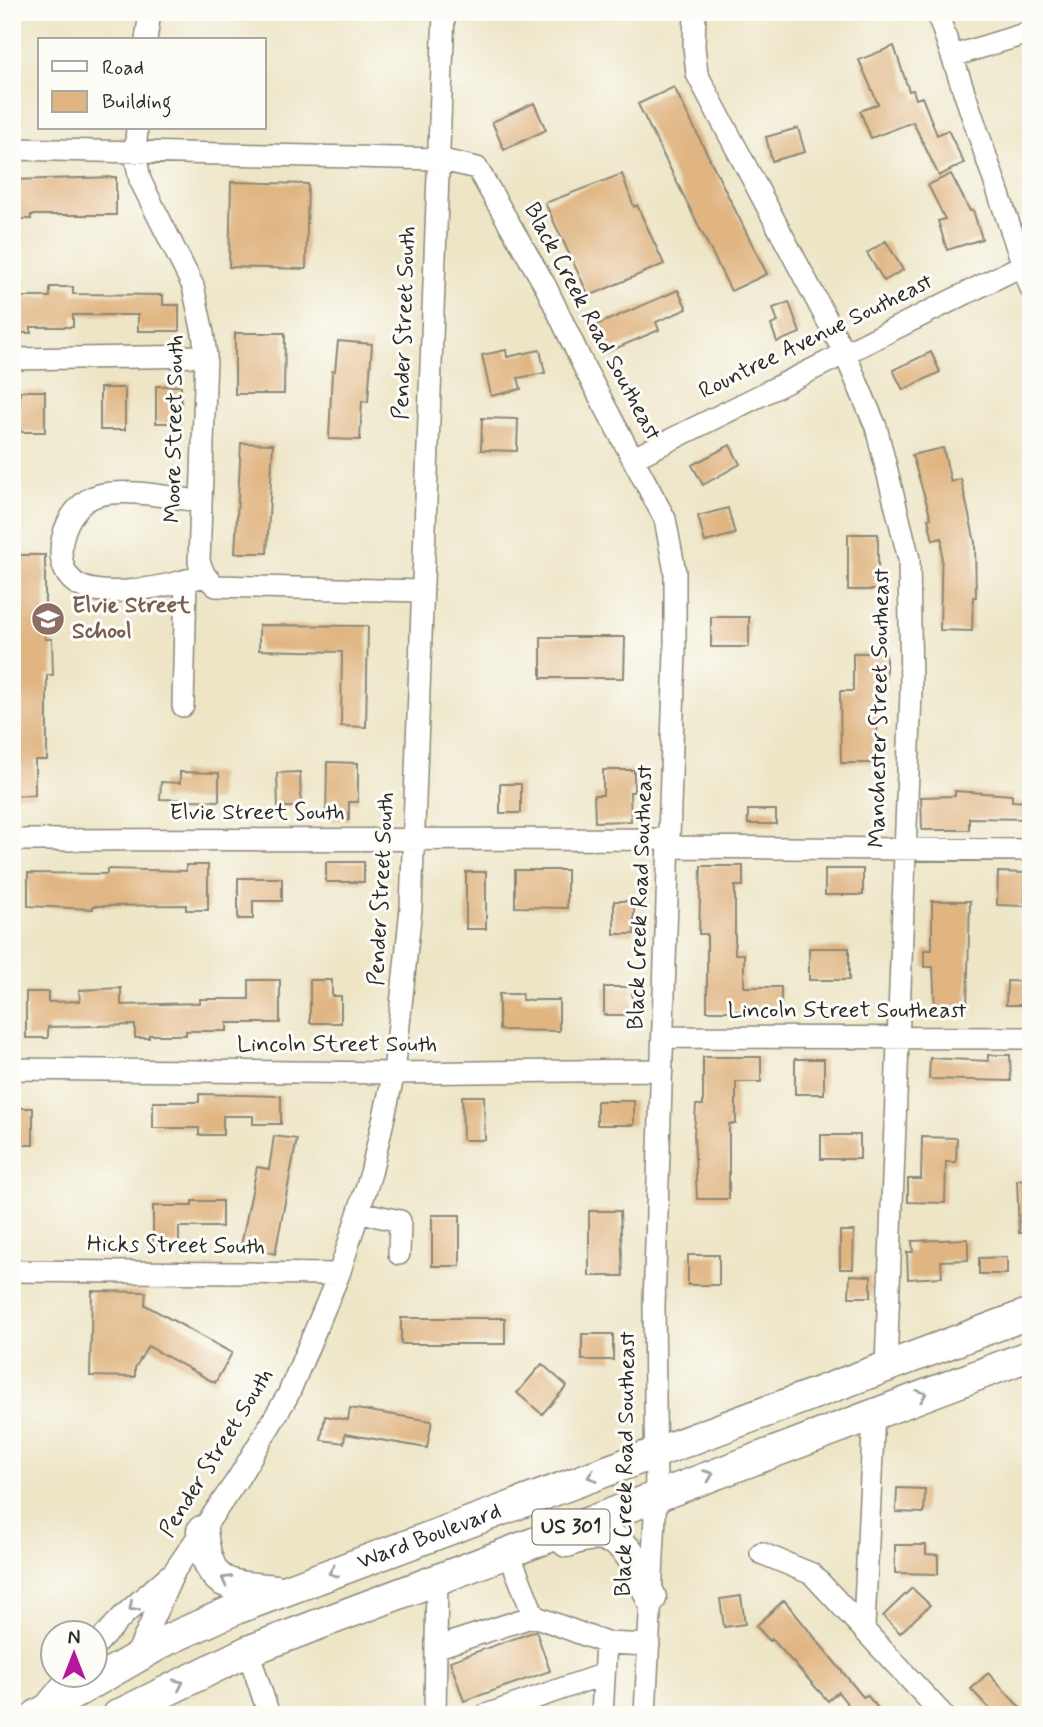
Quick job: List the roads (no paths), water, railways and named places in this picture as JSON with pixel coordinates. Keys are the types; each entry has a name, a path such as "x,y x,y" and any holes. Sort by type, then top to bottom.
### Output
{"highway":[{"name":"Ward Boulevard","path":"118,1715 247,1651 513,1549 656,1473 732,1426 1026,1315"},
{"path":"293,1633 402,1572 952,1358 1026,1315"},
{"name":"Ward Boulevard","path":"37,1715 135,1658 224,1614 284,1591 656,1473 874,1412 1031,1355"},
{"path":"202,1531 205,1559 211,1571 222,1581 236,1586 284,1591"},
{"path":"513,1549 546,1550 584,1535 612,1538 633,1556 651,1598"},
{"path":"104,1715 135,1658"}],"street":[{"path":"146,38 150,12"},
{"name":"Pender Street South","path":"135,1658 175,1570 288,1395 339,1274 371,1173 394,1073 407,960 413,839 444,12"},
{"name":"Manchester Street Southeast","path":"695,12 697,75 844,352 876,427 909,559 911,691 886,1367"},
{"path":"937,12 1031,289"},
{"path":"953,57 1031,32"},
{"name":"Moore Street South","path":"137,130 135,154 146,196 193,286 201,313 206,356 199,562 195,578 183,706"},
{"name":"Black Creek Road Southeast","path":"12,149 135,154 438,159 477,168 540,276 585,369 665,519 675,572 654,1305 656,1473 645,1715"},
{"name":"Rountree Avenue Southeast","path":"634,458 1023,265"},
{"path":"12,359 206,356"},
{"path":"201,501 119,494 100,495 86,500 72,514 63,531 64,562 69,577 81,586 98,591 195,578 216,586 421,591"},
{"name":"Elvie Street South","path":"12,840 413,839 1031,850"},
{"name":"Lincoln Street Southeast","path":"663,1037 1031,1038"},
{"name":"Lincoln Street South","path":"12,1069 394,1073 662,1070"},
{"path":"359,1212 400,1222 399,1254"},
{"name":"Hicks Street South","path":"12,1270 339,1274"},
{"path":"864,1627 874,1412"},
{"path":"513,1549 534,1616"},
{"path":"761,1553 812,1574 943,1715"},
{"name":"Pender Street South","path":"108,1632 175,1570"},
{"path":"435,1715 437,1577"},
{"path":"438,1647 534,1616 606,1643 649,1645"},
{"path":"602,1715 606,1643"},
{"path":"247,1651 269,1715"},
{"path":"486,1715 604,1674"},
{"path":"37,1715 60,1688"}],"place":[{"name":"Elvie Street School","path":"48,619"}]}
